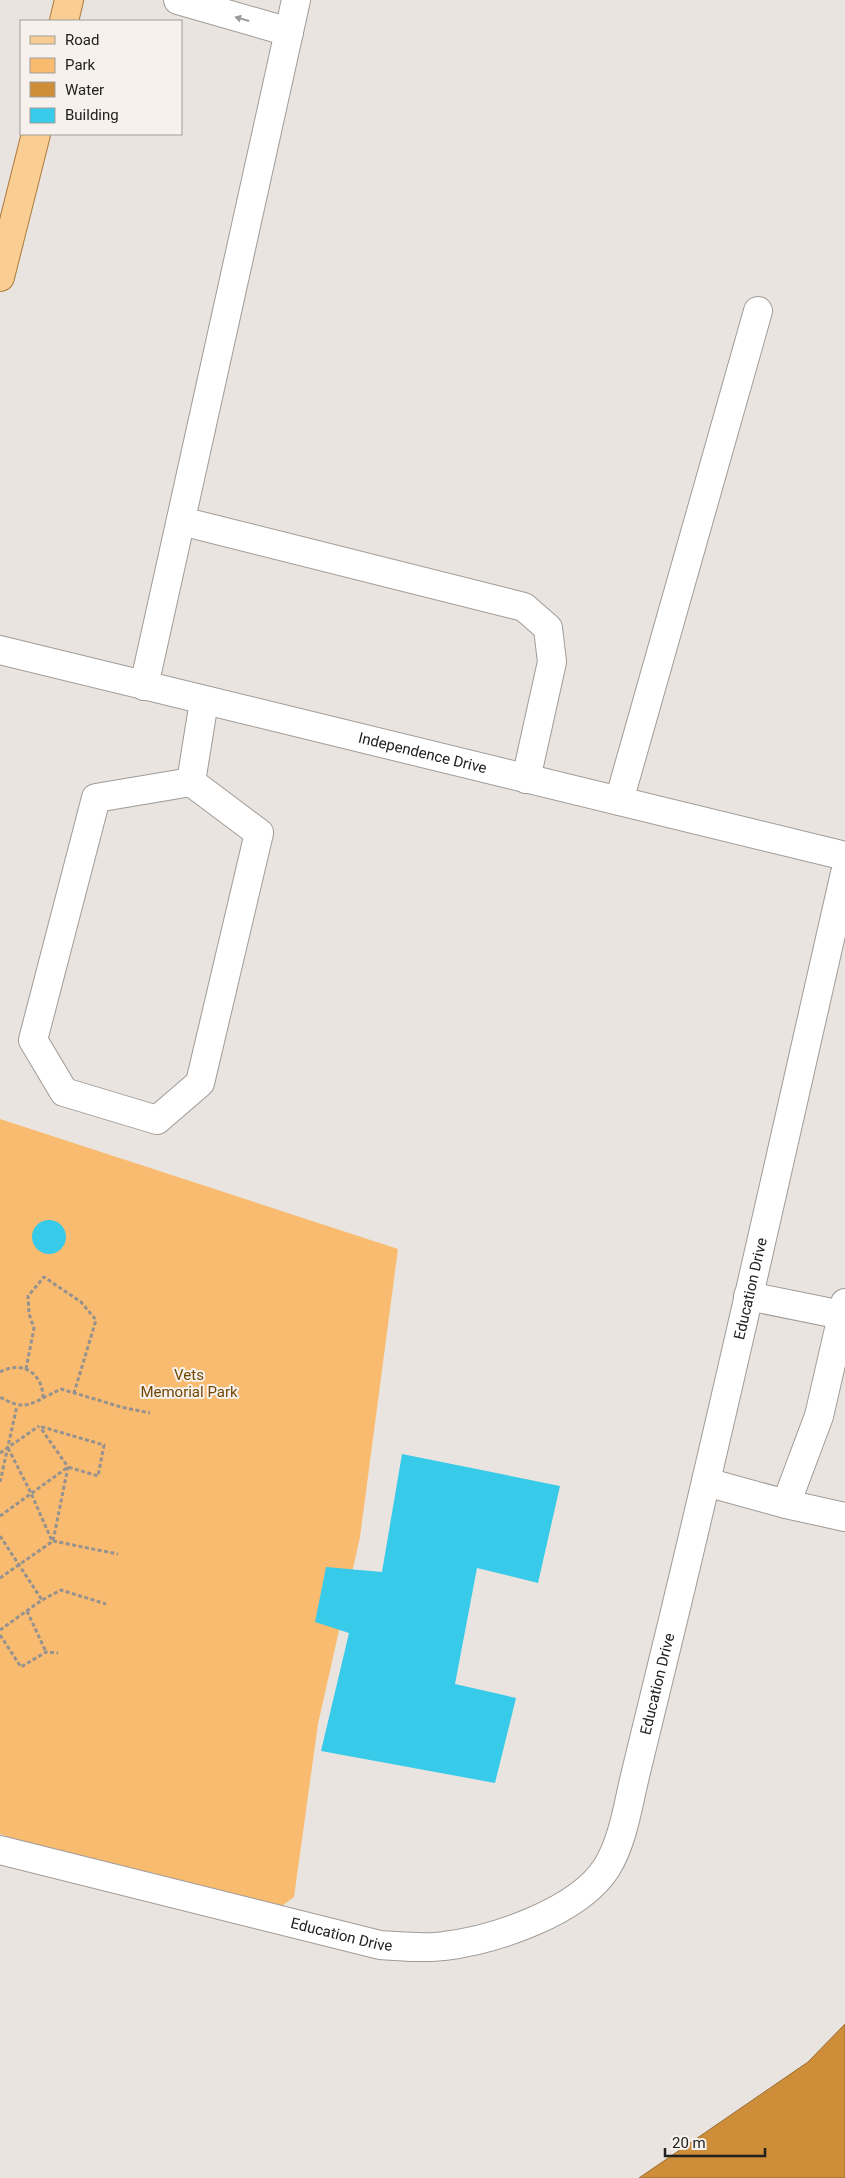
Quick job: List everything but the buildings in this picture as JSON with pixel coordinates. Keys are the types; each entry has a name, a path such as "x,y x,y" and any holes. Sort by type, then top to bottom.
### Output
{"main road":[{"path":"64,20 69,0"},
{"path":"0,277 36,135"}],"street":[{"path":"178,0 289,32"},
{"path":"144,686 296,0"},
{"path":"619,801 758,311"},
{"path":"181,521 524,608 548,628 552,662 526,779"},
{"name":"Independence Drive","path":"0,650 845,856"},
{"path":"191,782 204,700"},
{"path":"191,782 259,833 200,1083 157,1120 64,1092 33,1040 96,798 191,782"},
{"name":"Education Drive","path":"0,1850 380,1945 442,1947 492,1937 560,1908 589,1887 606,1868 617,1844 706,1482 845,872"},
{"path":"748,1296 844,1309 819,1416 786,1504"},
{"path":"706,1482 786,1504 845,1517"}],"path":[{"path":"26,1369 34,1328 29,1314 28,1296 44,1277 81,1302 96,1320 74,1392"},
{"path":"0,1372 10,1367 26,1369 37,1376 43,1389 43,1398"},
{"path":"0,1397 17,1406 31,1405 61,1389 150,1413"},
{"path":"0,1482 17,1406"},
{"path":"0,1453 39,1426"},
{"path":"39,1426 104,1444 98,1476 68,1468 39,1426"},
{"path":"8,1448 53,1541"},
{"path":"0,1516 68,1468"},
{"path":"0,1578 53,1541 68,1468"},
{"path":"0,1536 42,1600"},
{"path":"53,1541 118,1554"},
{"path":"0,1630 42,1600 61,1590 106,1604"},
{"path":"27,1611 46,1652"},
{"path":"0,1635 21,1667 46,1652 58,1653"}],"green space":[{"name":"Vets Memorial Park","path":"0,1119 398,1249 360,1537 318,1724 294,1897 267,1917 0,1834"}],"water":[{"path":"845,2024 845,2178 639,2178 808,2062"}]}
